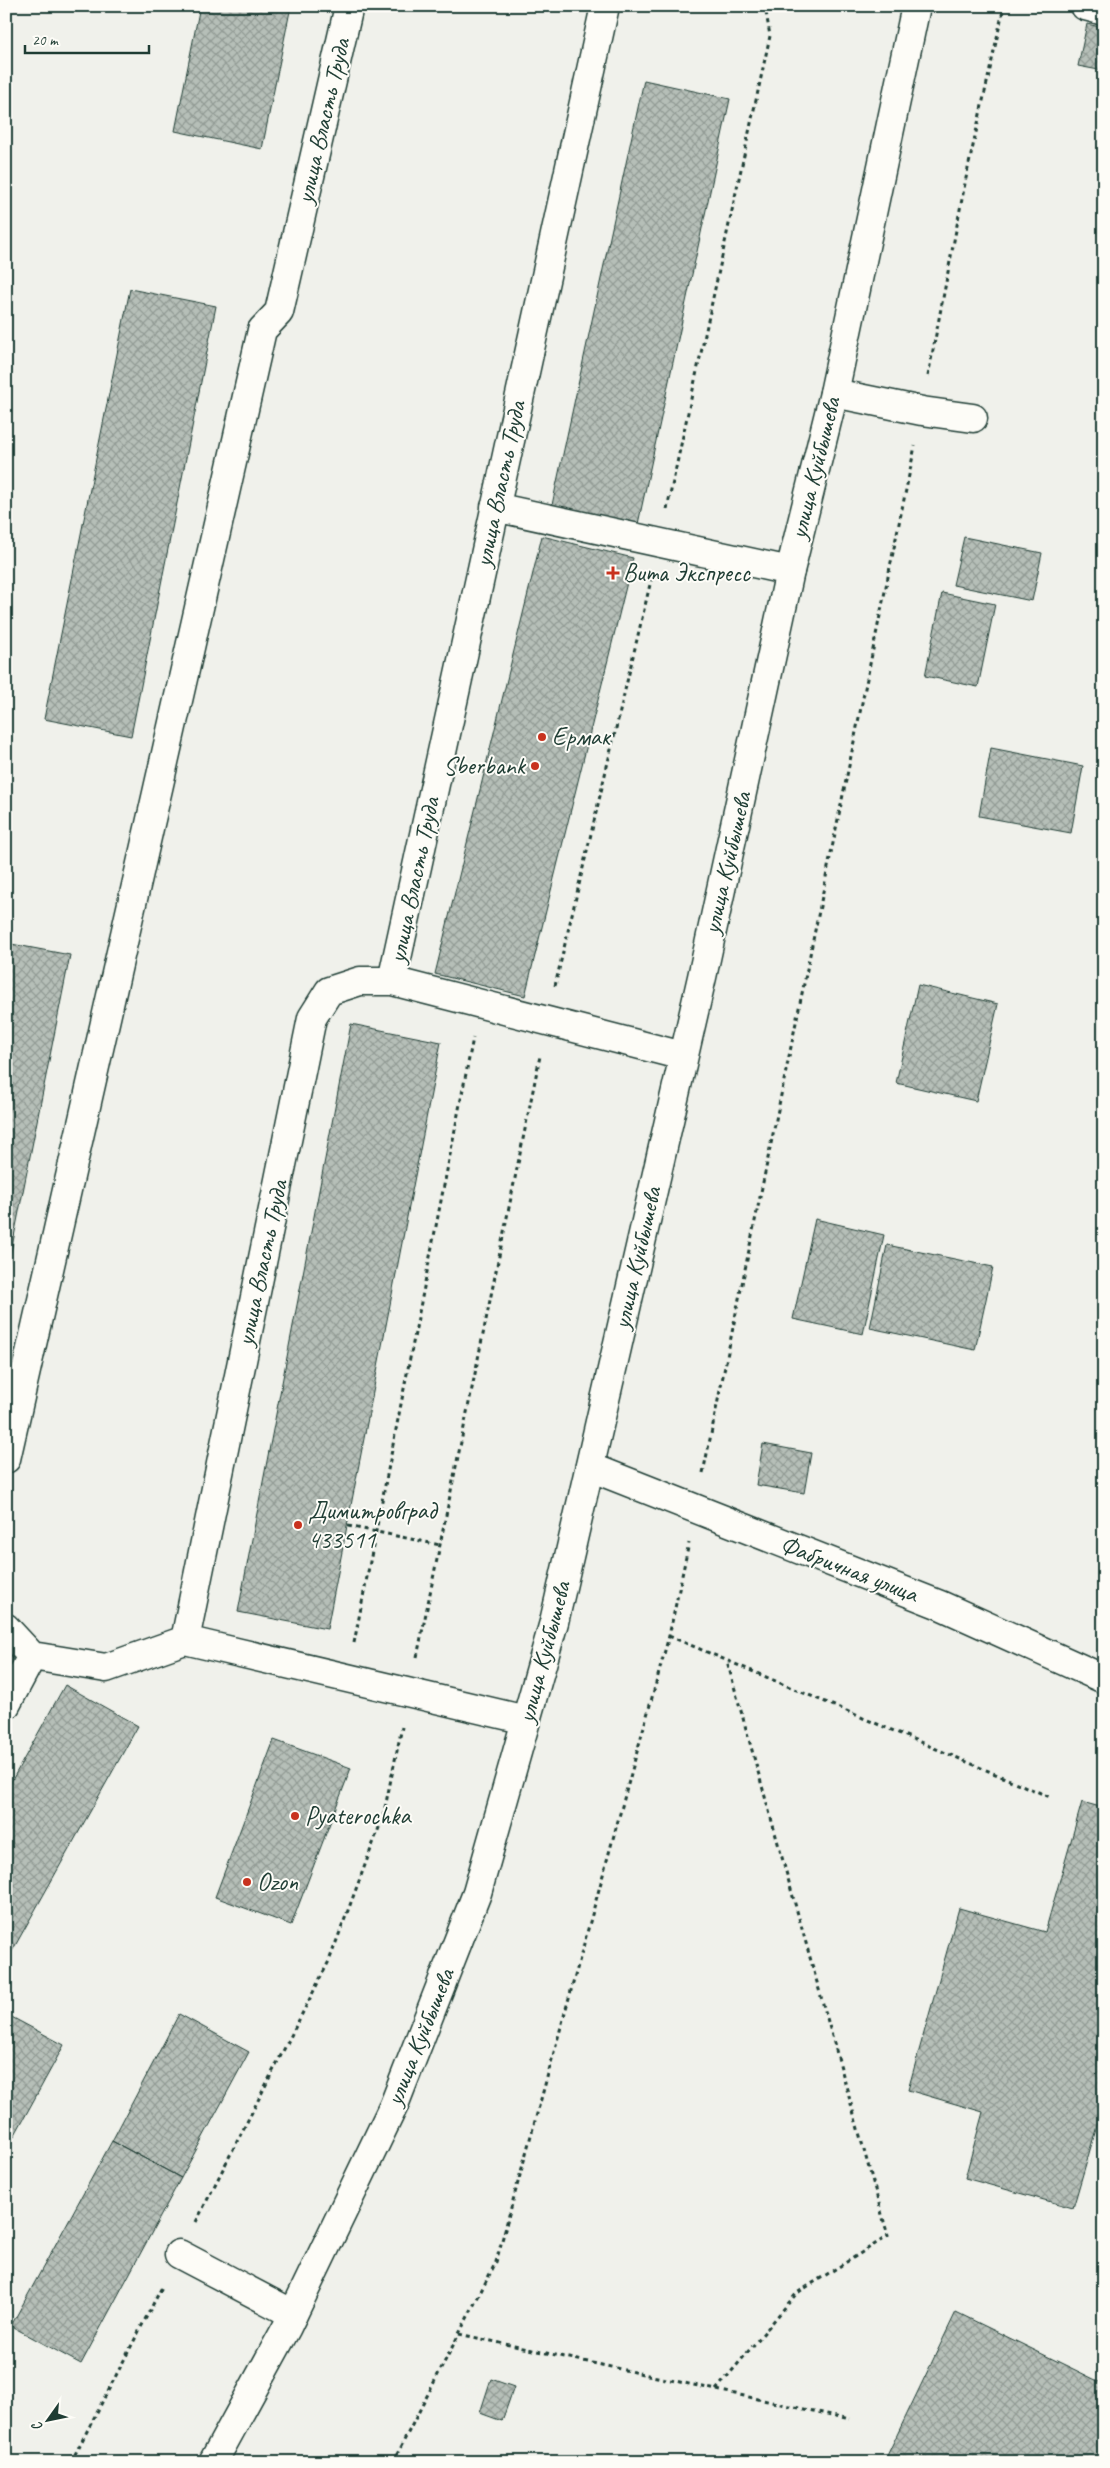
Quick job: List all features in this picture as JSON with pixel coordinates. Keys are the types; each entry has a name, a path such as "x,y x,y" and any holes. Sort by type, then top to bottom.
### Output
{"street":[{"name":"улица Власть Труда","path":"6,1459 262,330 279,312 349,6"},
{"name":"улица Власть Труда","path":"185,1640 312,1018 329,991 360,981 392,981 605,6"},
{"name":"улица Куйбышева","path":"213,2462 293,2314 398,2096 476,1893 526,1720 554,1622 590,1468 790,572 834,394 916,6"},
{"path":"1085,6 1104,11"},
{"path":"834,394 922,411 973,418"},
{"path":"495,507 790,572"},
{"path":"392,981 683,1056"},
{"name":"Фабричная улица","path":"590,1468 940,1605 1104,1679"},
{"path":"7,1630 32,1656 106,1668 185,1640 526,1720"},
{"path":"6,1705 32,1656"},
{"path":"179,2254 293,2314"}],"path":[{"path":"71,2462 329,1961 383,1817 547,1021 660,543 770,36 765,6"},
{"path":"393,2462 496,2262 669,1636 922,411 968,173 1004,6"},
{"path":"348,1678 479,1004"},
{"path":"348,1526 440,1545"},
{"path":"669,1636 1050,1797"},
{"path":"716,2390 797,2293 888,2236 727,1661"},
{"path":"460,2334 850,2419"}],"building":[{"path":"200,6 291,6 262,149 175,131"},
{"path":"1087,24 1104,28 1104,71 1078,66"},
{"path":"644,80 730,99 638,524 552,505"},
{"path":"130,289 216,306 131,736 44,719"},
{"path":"542,536 633,558 525,996 435,974"},
{"path":"964,537 1042,553 1032,601 953,585"},
{"path":"942,593 995,604 978,687 925,676"},
{"path":"991,748 1083,766 1071,833 979,816"},
{"path":"6,943 70,955 6,1277"},
{"path":"918,985 998,1004 976,1101 896,1083"},
{"path":"351,1024 441,1042 327,1629 238,1612"},
{"path":"815,1219 884,1235 863,1334 793,1319"},
{"path":"887,1245 993,1267 975,1350 870,1328"},
{"path":"763,1444 811,1453 804,1493 756,1485"},
{"path":"65,1685 138,1726 6,1962 6,1791"},
{"path":"274,1740 351,1768 291,1925 215,1897"},
{"path":"1082,1802 1104,1808 1104,2102 1073,2208 965,2178 983,2112 908,2090 959,1908 1045,1932"},
{"path":"6,2014 64,2045 6,2151"},
{"path":"179,2014 249,2052 181,2178 112,2141"},
{"path":"112,2141 181,2178 81,2364 11,2326"},
{"path":"956,2312 1104,2384 1104,2462 884,2462"},
{"path":"491,2379 514,2387 502,2421 480,2413"}],"place":[{"name":"Вита Экспресс","path":"613,573"},
{"name":"Ермак","path":"542,737"},
{"name":"Sberbank","path":"535,766"},
{"name":"Димитровград 433511","path":"298,1525"},
{"name":"Pyaterochka","path":"295,1816"},
{"name":"Ozon","path":"247,1882"}]}
